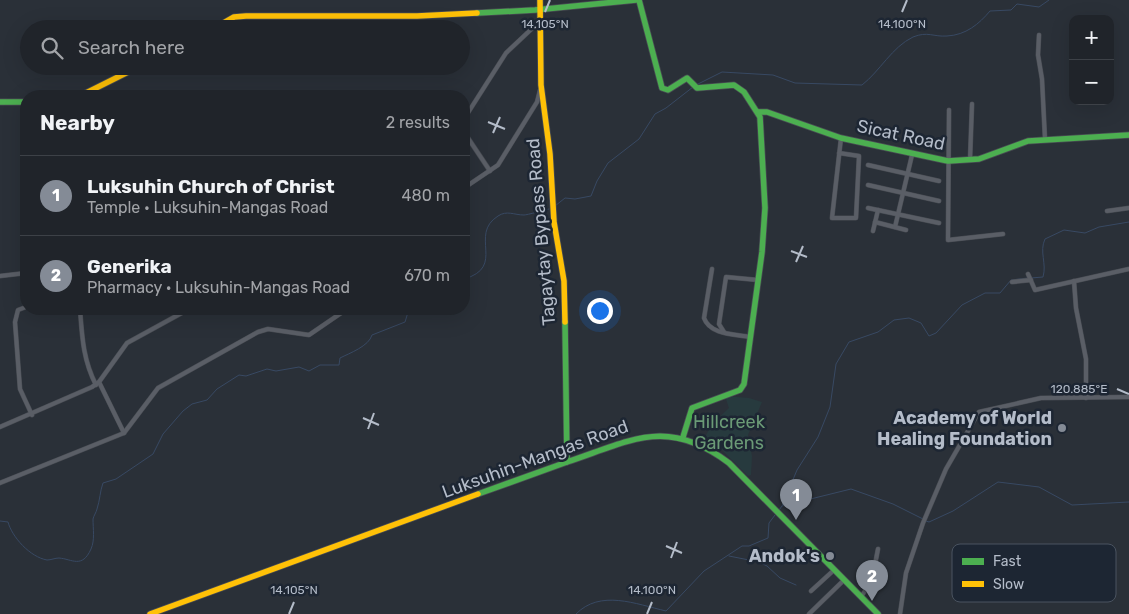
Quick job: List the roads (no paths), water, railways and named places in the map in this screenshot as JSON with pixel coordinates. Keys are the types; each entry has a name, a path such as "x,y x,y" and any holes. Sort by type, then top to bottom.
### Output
{"street":[{"name":"Tagaytay Bypass Road","path":"540,0 541,85 550,154 554,222 564,281 567,462"},
{"path":"229,20 234,17 246,16 417,16 541,9 637,0 662,88 668,90 684,79 690,79 697,88 734,86 744,92 758,112 765,195 758,280 743,388 694,406 690,413 684,437"},
{"path":"470,110 506,53 541,20"},
{"path":"1039,35 1038,55 1042,79 1045,139"},
{"path":"92,90 122,75"},
{"path":"470,184 490,171 503,158 536,103 541,85"},
{"path":"0,102 20,102"},
{"path":"970,160 972,104"},
{"path":"949,110 948,240 1003,234"},
{"name":"Sicat Road","path":"758,112 767,112 841,138 912,155 948,161 970,160 997,153 1019,143 1045,139 1129,135"},
{"path":"839,153 859,156 856,218 832,218 839,153 841,138"},
{"path":"470,141 490,171"},
{"path":"895,227 912,155"},
{"path":"868,165 939,181"},
{"path":"868,185 939,201"},
{"path":"868,208 939,223"},
{"path":"1108,211 1129,208"},
{"path":"873,231 878,210"},
{"path":"875,222 906,230"},
{"path":"712,269 704,318 708,327 750,337"},
{"path":"1028,274 1035,290 1129,269"},
{"path":"0,276 20,274"},
{"path":"724,332 719,324 726,277 758,280"},
{"path":"1012,282 1031,280"},
{"path":"1074,280 1077,315 1086,359 1086,398"},
{"path":"20,309 18,310 15,322 20,389 32,415"},
{"path":"80,315 83,352 86,365 98,383 124,433"},
{"path":"0,427 32,415 98,383 127,343 179,315"},
{"path":"0,483 124,433 158,388 258,332 268,329 309,335 338,315"},
{"path":"900,614 906,573 925,517 953,455 979,412 1041,398 1129,397"},
{"name":"Luksuhin-Mangas Road","path":"150,614 567,462 636,439 656,435 684,437 707,446 719,454 764,502 862,597 876,613"},
{"path":"862,597 872,580 878,548"},
{"path":"811,591 834,570"},
{"path":"809,614 844,580"}],"waterway":[{"path":"696,85 722,72 773,75 795,83 862,85 892,53 913,37 923,34 938,36 960,34 977,24 990,11 1011,10 1017,4 1039,7 1049,0"},
{"path":"555,206 565,198 575,199 591,196 597,181 608,163 639,139 655,114 693,87"},
{"path":"470,277 477,274 483,267 486,259 486,232 490,224 498,216 508,213 526,215 549,209"},
{"path":"1031,278 1043,277 1043,244 1045,239 1064,230 1085,233 1099,227 1129,222"},
{"path":"782,506 797,470 818,437 830,407 836,364 849,342 878,332 894,320 909,318 921,323 929,336 936,333 962,305 985,293 1000,293 1011,280 1028,278"},
{"path":"0,521 8,522 13,534 34,555 47,560 59,558 80,561 84,559 92,546 93,519 103,483 116,479 153,454 163,434 183,411 192,404 207,400 217,389 239,375 246,376 267,369 276,371 299,367 309,371 320,365 339,365 340,358 363,346 372,335 405,322 407,315"},
{"path":"926,521 929,522 953,511 998,482 1039,487 1072,505 1129,502"},
{"path":"779,510 782,506 851,489 893,504 923,519"},
{"path":"576,614 586,606 607,600 631,602 666,611 704,571 742,546 749,546 768,538 769,523 775,515"},
{"path":"729,556 759,562 767,566 780,578 796,585"}],"place":[{"name":"Academy of World Healing Foundation","path":"1062,428"},
{"name":"Luksuhin Church of Christ","path":"796,520"},
{"name":"Andok's","path":"830,556"},
{"name":"Generika","path":"872,601"}],"park label":[{"name":"Hillcreek Gardens","path":"729,432"}]}
